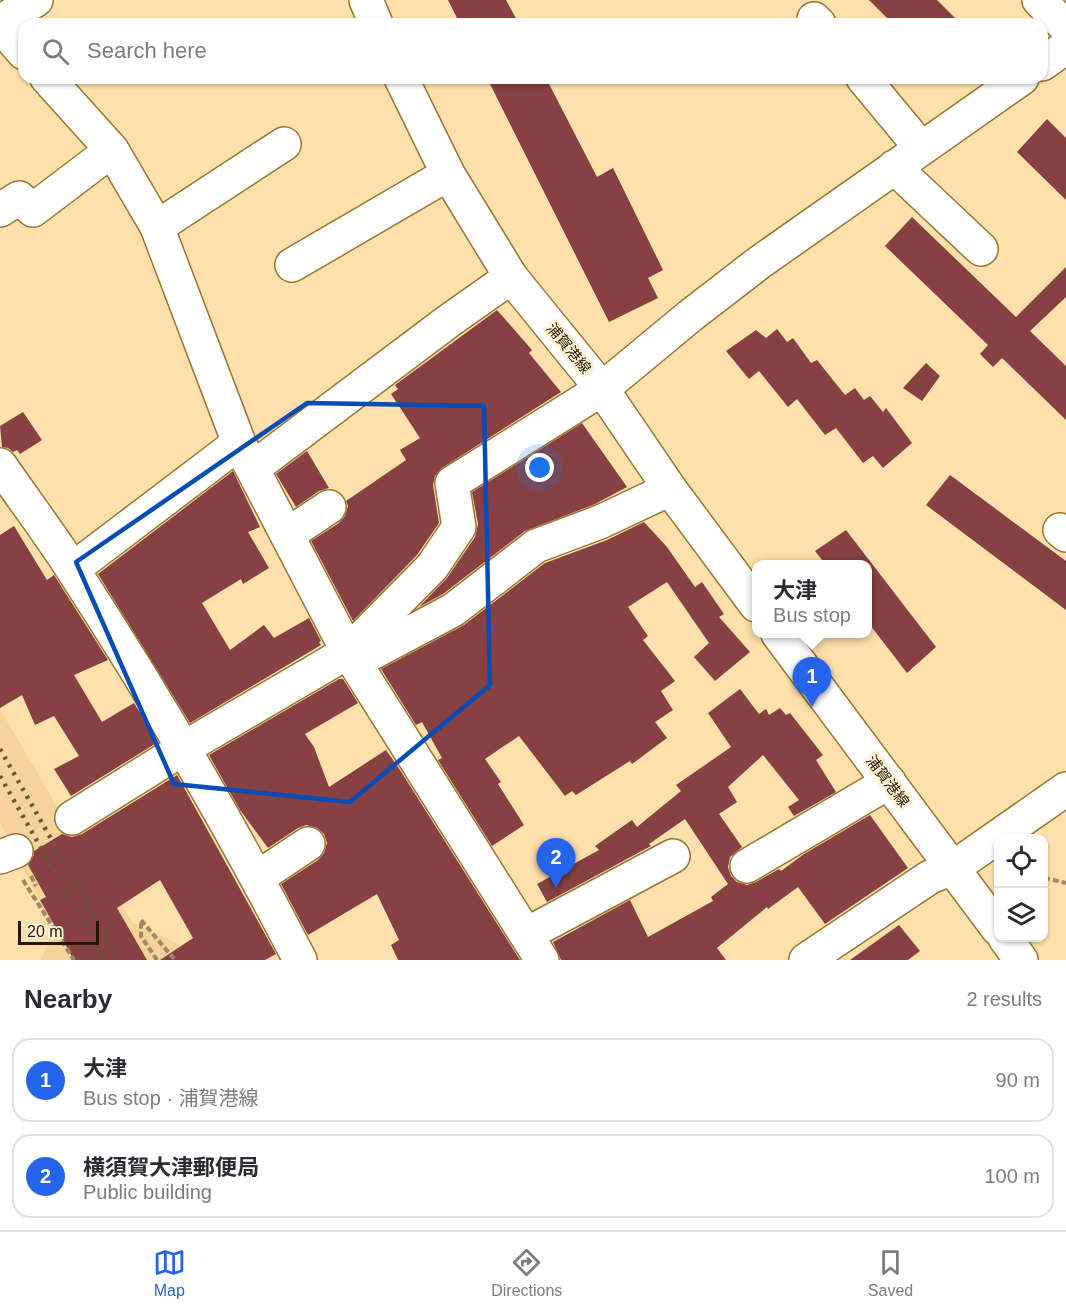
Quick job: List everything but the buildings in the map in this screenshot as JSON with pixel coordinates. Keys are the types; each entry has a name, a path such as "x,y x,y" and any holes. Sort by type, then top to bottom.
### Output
{"main road":[{"path":"18,46 0,24 36,0"},
{"path":"366,0 374,18"},
{"path":"1039,0 1066,27"},
{"path":"1048,60 1066,46"},
{"path":"52,84 112,150 158,227 246,456 351,657 534,947 673,855"},
{"name":"浦賀港線","path":"404,84 448,174 511,278 602,389 670,489 752,600"},
{"path":"868,84 921,148"},
{"path":"351,657 432,567 459,527 452,483 602,389 760,262 1013,84"},
{"path":"158,227 284,144"},
{"path":"0,210 19,198 33,210 112,150"},
{"path":"894,167 981,249"},
{"path":"292,265 448,174"},
{"path":"73,569 511,278"},
{"path":"0,465 73,569 184,748 300,960"},
{"path":"72,818 184,748 351,657 453,610 536,546 600,522 670,489"},
{"path":"287,534 328,507"},
{"name":"浦賀港線","path":"782,638 994,923"},
{"path":"747,866 889,782"},
{"path":"806,960 930,878 952,868 1066,789"},
{"path":"257,878 308,844"},
{"path":"1008,942 1021,960"}],"path":[{"path":"8,854 74,960"},
{"path":"1048,879 1066,883"},
{"path":"157,960 141,936 141,920 175,960"}],"highlighted area":[{"path":"307,403 484,406 490,685 350,802 174,784 76,562"}],"shaded area":[{"path":"0,709 62,815 132,922 177,943 187,960 41,960 50,933 39,900 0,822"}],"railway":[{"path":"0,749 120,960"},
{"path":"0,776 105,960"}],"place":[{"name":"大津","path":"812,707"},
{"name":"横須賀大津郵便局","path":"556,888"}]}
